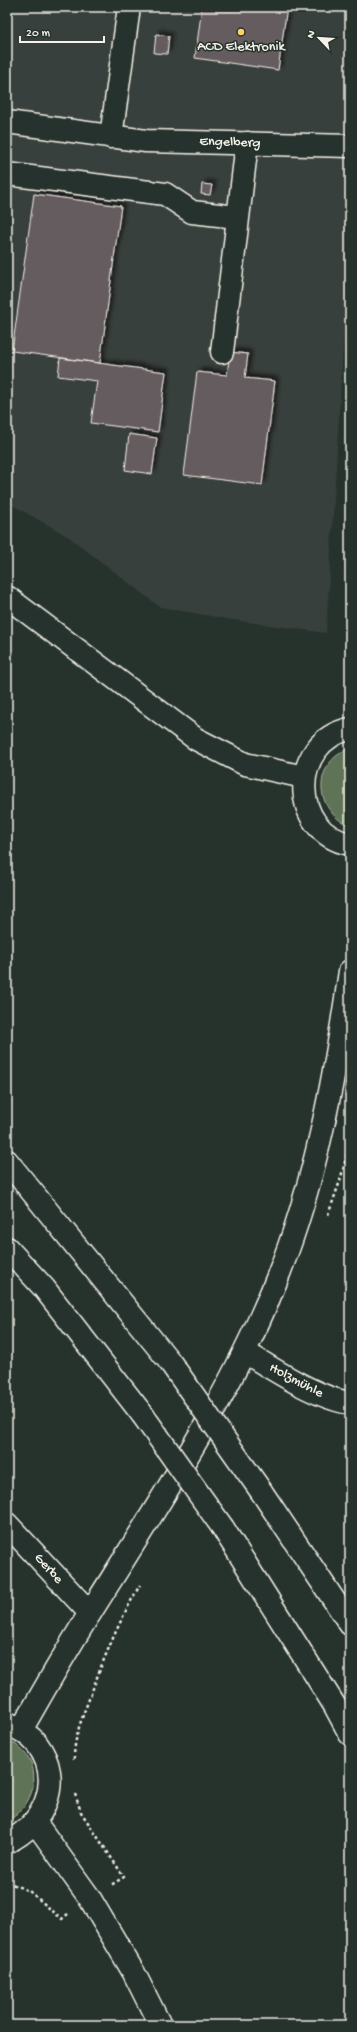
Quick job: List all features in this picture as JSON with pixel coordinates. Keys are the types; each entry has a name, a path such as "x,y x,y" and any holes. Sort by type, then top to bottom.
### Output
{"main road":[{"path":"110,137 129,7"},
{"name":"Engelberg","path":"7,122 146,141 350,146"},
{"path":"222,352 247,143"},
{"path":"7,174 165,194 192,212 237,217"},
{"path":"7,597 196,739 245,764 304,777"},
{"path":"350,729 332,736 319,747 310,760 304,777 304,797 311,816 324,832 342,843 350,844"},
{"path":"7,1842 21,1836 35,1822 46,1804 49,1783 46,1763 37,1744 14,1726 90,1613 197,1440 245,1352 276,1280 303,1206 323,1124 339,1046 350,971"},
{"path":"7,1161 170,1362 261,1490 350,1624"},
{"path":"7,1248 44,1288 142,1414 223,1528 335,1706 350,1734"},
{"name":"Holzmühle","path":"245,1352 321,1394 336,1401 350,1403"},
{"name":"Gerbe","path":"7,1524 90,1613"},
{"path":"35,1822 90,1897 134,1973 160,2025"}],"path":[{"path":"327,1219 340,1181 350,1143"},
{"path":"74,1764 74,1749 82,1718 99,1670 129,1604 143,1582"},
{"path":"7,1882 29,1891 62,1919 90,1897 124,1877 81,1812 74,1789"}],"shaded area":[{"path":"7,7 350,7 350,231 326,633 233,620 160,607 69,537 7,502"}],"green space":[{"path":"350,748 350,826 338,819 329,809 324,798 322,787 324,775 329,764 338,755"},
{"path":"7,1738 21,1749 28,1757 34,1775 31,1794 27,1802 22,1810 7,1821"}],"building":[{"name":"ACD Elektronik","path":"202,7 287,7 278,70 195,58"},
{"path":"156,34 169,36 167,54 154,53"},
{"path":"202,184 212,185 210,195 201,194"},
{"path":"34,194 121,206 100,363 12,351"},
{"path":"230,352 248,354 245,378 275,381 262,485 184,475 197,372 227,375"},
{"path":"60,358 166,372 158,432 91,423 97,381 58,376"},
{"path":"129,434 157,438 152,474 125,470"}],"place":[{"name":"ACD Elektronik","path":"241,32"}]}
